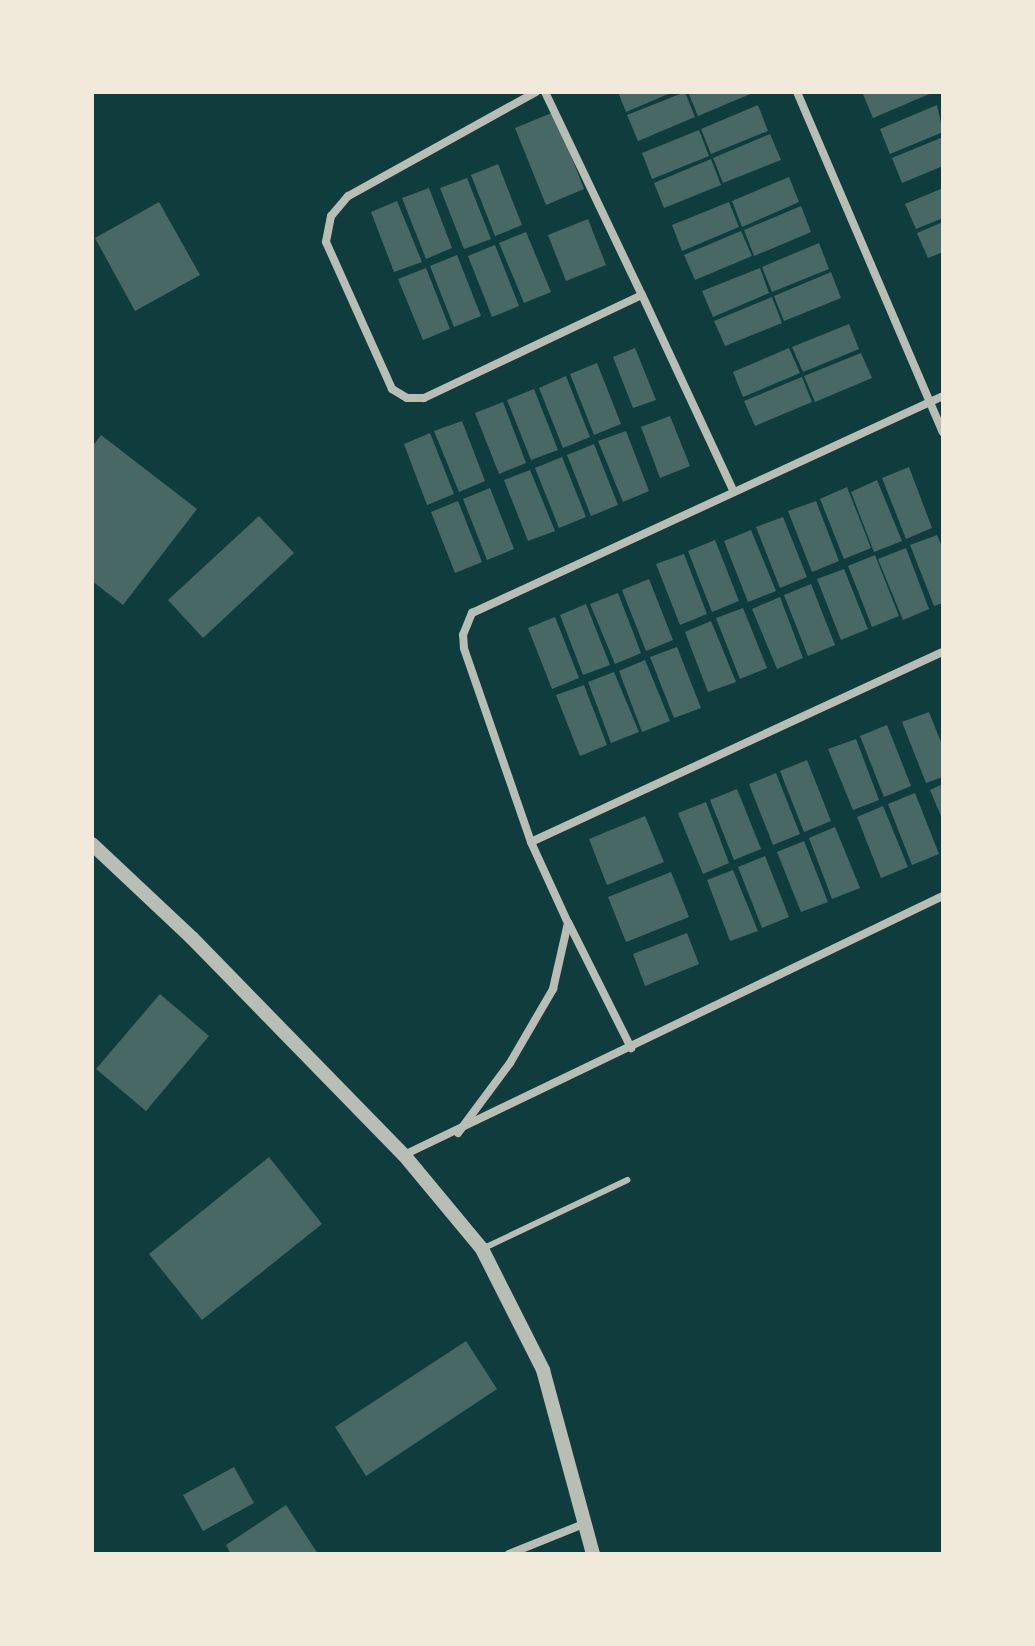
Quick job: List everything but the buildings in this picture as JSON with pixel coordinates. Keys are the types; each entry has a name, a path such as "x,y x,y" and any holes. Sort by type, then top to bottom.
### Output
{"street":[{"path":"536,92 348,196 331,216 326,242 392,389 407,398 424,398 642,295"},
{"path":"545,92 734,492"},
{"path":"797,92 943,432"},
{"path":"631,1048 531,842 464,648 466,623 480,608 943,396"},
{"path":"531,842 943,652"},
{"path":"92,844 192,938 404,1155 482,1249 543,1370 593,1554"},
{"path":"404,1155 458,1133 943,896"},
{"path":"458,1133 510,1063 553,989 568,923"},
{"path":"509,1554 586,1523"}],"lane":[{"path":"482,1249 627,1180"}]}
